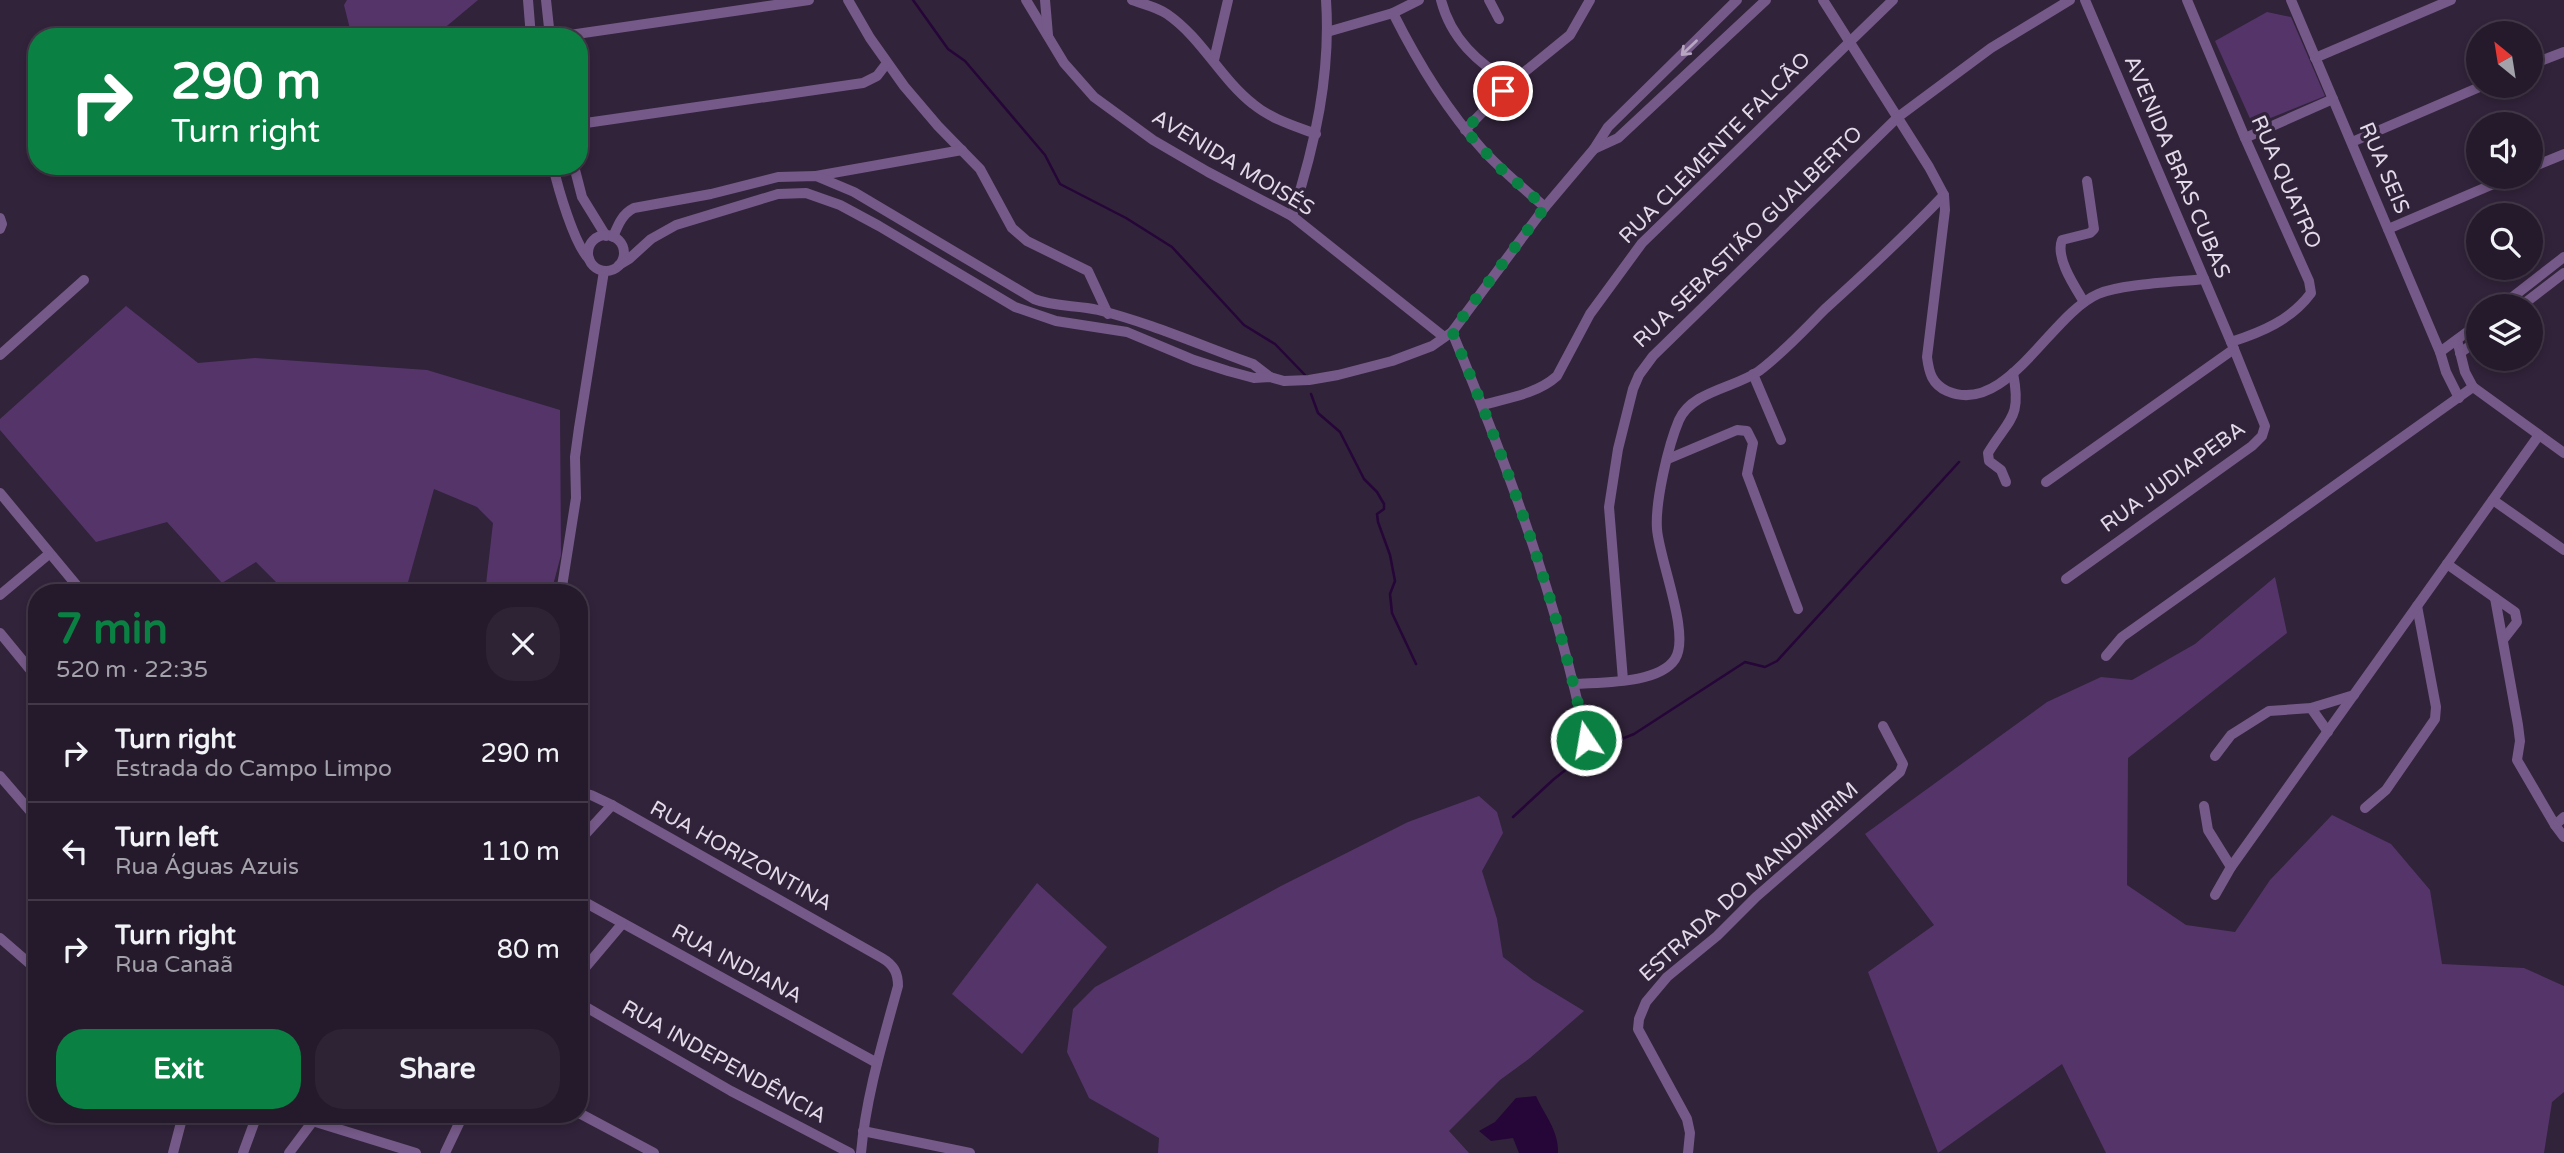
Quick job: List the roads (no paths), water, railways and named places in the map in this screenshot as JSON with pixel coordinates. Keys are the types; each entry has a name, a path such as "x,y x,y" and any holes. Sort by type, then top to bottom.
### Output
{"street":[{"path":"528,0 530,28"},
{"path":"546,0 549,28"},
{"path":"588,32 809,0"},
{"path":"848,0 887,62 922,108 983,174 1016,233 1032,244 1088,271 1108,314"},
{"name":"AVENIDA MOISÉS","path":"1026,0 1077,80 1094,97 1124,120 1208,172 1292,216 1448,334"},
{"path":"1045,0 1049,38"},
{"path":"1132,0 1166,13 1195,38 1252,104 1275,118 1316,135"},
{"path":"1166,13 1167,0"},
{"path":"1214,60 1228,0"},
{"path":"1292,216 1316,135 1323,94 1326,0"},
{"path":"1327,32 1393,13 1419,0"},
{"path":"1441,0 1450,26 1460,40 1481,63 1511,83"},
{"path":"1489,0 1499,19"},
{"path":"1465,130 1511,83 1570,35 1590,0"},
{"path":"556,175 584,254 594,266 604,271 610,271 629,259 651,239 676,225 778,194 806,193 840,205 1015,307 1031,313 1056,321 1126,332 1194,360 1254,378 1270,377 1284,381 1338,376 1418,352 1448,334 1545,207 1594,149 1608,127 1737,0"},
{"path":"1594,149 1618,138 1766,0"},
{"path":"1823,0 1944,195 1945,210 1927,357 1928,371 1938,386 1957,395 1969,396 1981,394 1994,387 2013,373 2084,302 2099,294 2204,279"},
{"name":"RUA CLEMENTE FALCÃO","path":"1482,405 1536,389 1557,376 1590,314 1643,243 1893,0"},
{"name":"RUA SEBASTIÃO GUALBERTO","path":"1623,680 1609,507 1625,415 1639,374 1653,356 1898,117 1991,48 2070,0"},
{"name":"AVENIDA BRAS CUBAS","path":"2085,0 2233,345"},
{"name":"RUA QUATRO","path":"2187,0 2309,281 2311,292 2303,303 2277,324 2233,345"},
{"name":"RUA SEIS","path":"2291,0 2459,398"},
{"path":"2315,58 2451,0"},
{"path":"1393,13 1420,64 1465,130 1499,167 1545,207"},
{"path":"2543,60 2564,52"},
{"path":"588,123 863,83 877,76 887,62"},
{"path":"2352,142 2466,93"},
{"path":"2245,138 2333,99"},
{"path":"589,260 588,251 593,241 610,237 620,221 634,208 711,194 778,177 816,176 962,150"},
{"path":"2543,163 2564,154"},
{"path":"577,175 582,197 610,237 623,248 619,265"},
{"path":"816,176 854,192 1034,299 1125,318 1253,364 1270,377"},
{"path":"2084,302 2070,276 2060,245 2063,240 2090,233 2094,229 2087,181"},
{"path":"2388,229 2482,189"},
{"path":"1575,684 1655,674 1675,659 1679,649 1678,624 1657,531 1658,507 1668,459 1676,427 1685,411 1719,389 1753,374 1915,226 1944,195"},
{"path":"0,218 0,229"},
{"path":"2516,294 2564,257"},
{"path":"562,584 576,498 575,457 604,271"},
{"path":"2537,294 2564,273"},
{"path":"0,355 84,281"},
{"path":"2440,352 2466,333"},
{"path":"1448,334 1482,405 1550,593 1575,684 1586,740"},
{"path":"2457,340 2465,372 2473,387 2564,453"},
{"path":"2046,481 2233,345"},
{"name":"RUA JUDIAPEBA","path":"2066,579 2252,446 2262,436 2265,426 2261,412 2233,345"},
{"path":"2460,354 2466,349"},
{"path":"2006,482 2001,470 1989,461 1988,453 2016,408 2018,398 2013,373"},
{"path":"1753,374 1781,440"},
{"path":"2106,656 2122,637 2473,387"},
{"path":"1668,459 1733,431 1747,431 1753,443 1747,474 1798,609"},
{"path":"2215,895 2231,867 2539,435"},
{"path":"0,493 75,584"},
{"path":"2493,500 2564,550"},
{"path":"0,595 49,554"},
{"path":"2447,564 2511,608 2518,618 2503,640"},
{"path":"2495,598 2518,725 2517,760 2564,836"},
{"path":"2365,807 2386,790 2435,719 2436,707 2417,606"},
{"path":"0,634 28,667"},
{"path":"2215,755 2231,735 2269,711 2311,708 2354,695"},
{"path":"2311,708 2328,732"},
{"name":"ESTRADA DO MANDIMIRIM","path":"1688,1153 1690,1133 1687,1119 1638,1029 1646,1002 1667,977 1717,936 1762,891 1900,772 1903,764 1882,726"},
{"path":"0,776 28,809"},
{"name":"RUA HORIZONTINA","path":"588,794 612,805 882,958 897,972 898,986 877,1063"},
{"path":"588,831 612,805"},
{"path":"2204,806 2208,830 2231,867"},
{"path":"2555,825 2564,817"},
{"name":"RUA INDIANA","path":"588,904 877,1063"},
{"path":"588,964 622,924"},
{"path":"0,938 28,962"},
{"name":"RUA INDEPENDÊNCIA","path":"588,1008 731,1091 850,1153"},
{"path":"861,1153 877,1063"},
{"path":"588,1118 654,1153"},
{"path":"173,1153 181,1123"},
{"path":"243,1153 254,1123"},
{"path":"289,1153 312,1123"},
{"path":"319,1123 416,1153"},
{"path":"445,1153 459,1123"},
{"path":"863,1131 970,1153"}],"waterway":[{"path":"913,0 948,49 965,61 1045,155 1060,184 1126,218 1172,247 1244,325 1275,344 1305,375"},
{"path":"1311,394 1318,413 1340,432 1364,479 1384,504 1384,509 1377,514 1395,581 1390,594 1392,613 1416,664"},
{"path":"1513,817 1587,753 1634,734 1745,662 1765,667 1777,661 1959,462"}]}
